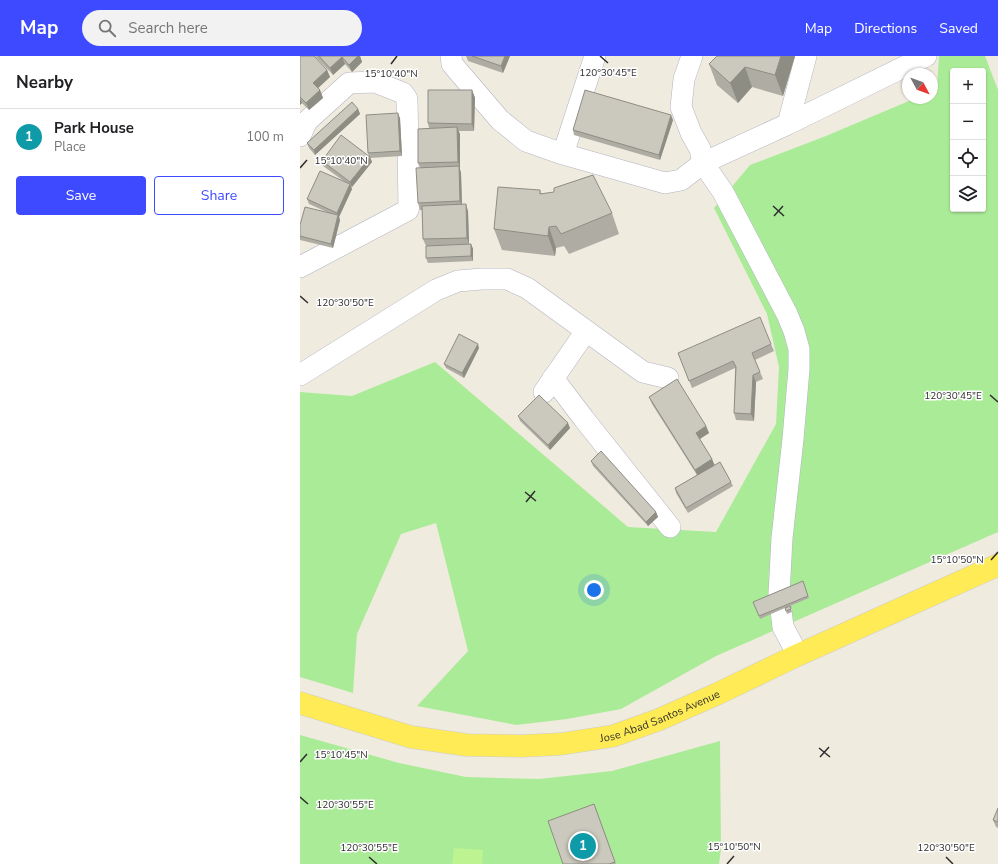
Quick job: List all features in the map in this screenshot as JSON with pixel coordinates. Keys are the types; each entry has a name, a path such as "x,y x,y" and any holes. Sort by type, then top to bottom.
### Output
{"main road":[{"name":"Jose Abad Santos Avenue","path":"300,703 411,737 467,745 521,746 561,744 613,736 717,694 798,655 998,565"}],"street":[{"path":"452,56 452,64 500,120 526,140 563,154 665,183 680,180 703,163 788,124 926,56"},
{"path":"563,154 595,56"},
{"path":"692,56 684,79 681,107 700,149 703,163 723,192 787,314 794,331 798,349 799,369 782,538 780,602 783,627 798,655"},
{"path":"788,124 806,56"},
{"path":"300,136 308,120 349,83 375,82 403,93 407,99 410,207 408,210 300,267"},
{"path":"300,374 436,290 458,281 507,279 528,288 644,372 668,378"},
{"path":"586,331 548,385 584,419 670,527"}],"green space":[{"path":"939,56 985,56 998,90 998,532 716,656 621,709 567,719 516,725 417,706 468,651 436,523 401,534 357,634 353,693 300,677 300,392 352,396 435,362 628,527 716,532 776,424 779,367 767,314 714,208 750,165 826,136 902,104 938,104"},
{"path":"300,735 399,763 466,777 539,779 612,771 720,741 721,849 719,864 300,864"},
{"path":"454,848 483,850 482,864 452,864"}],"building":[{"path":"300,56 314,56 327,70 313,83 320,90 306,103 300,97"},
{"path":"319,56 358,56 349,65 342,57 330,68"},
{"path":"472,56 505,56 501,66"},
{"path":"717,56 781,56 775,75 745,67 730,83 709,64"},
{"path":"428,90 472,90 472,124 428,123"},
{"path":"585,90 671,115 659,155 573,130"},
{"path":"352,102 358,109 314,150 307,143"},
{"path":"398,113 400,151 368,153 366,115"},
{"path":"457,127 458,162 418,163 418,129"},
{"path":"341,135 370,157 350,182 322,161"},
{"path":"459,166 460,201 418,203 416,168"},
{"path":"320,171 350,184 337,213 307,199"},
{"path":"593,175 612,213 561,234 556,226 549,227 548,236 494,229 498,187 540,190 540,194 554,192 554,188"},
{"path":"466,204 467,238 423,239 422,206"},
{"path":"305,207 338,215 331,244 300,236 300,225"},
{"path":"471,244 471,256 426,258 426,246"},
{"path":"760,317 771,344 752,353 760,372 753,375 751,414 734,413 736,367 733,361 689,381 678,353"},
{"path":"459,334 478,344 462,373 444,364"},
{"path":"677,379 706,426 696,433 712,459 695,470 649,397"},
{"path":"539,395 568,423 548,445 518,416"},
{"path":"601,451 656,512 646,522 591,461"},
{"path":"720,462 731,482 686,508 675,488"},
{"path":"803,581 808,596 759,616 753,602"},
{"path":"790,606 791,609 786,611 785,608"},
{"path":"594,804 615,862 609,864 563,864 548,821"},
{"path":"998,808 998,822 993,820"}],"place":[{"name":"Park House","path":"583,846"}]}
